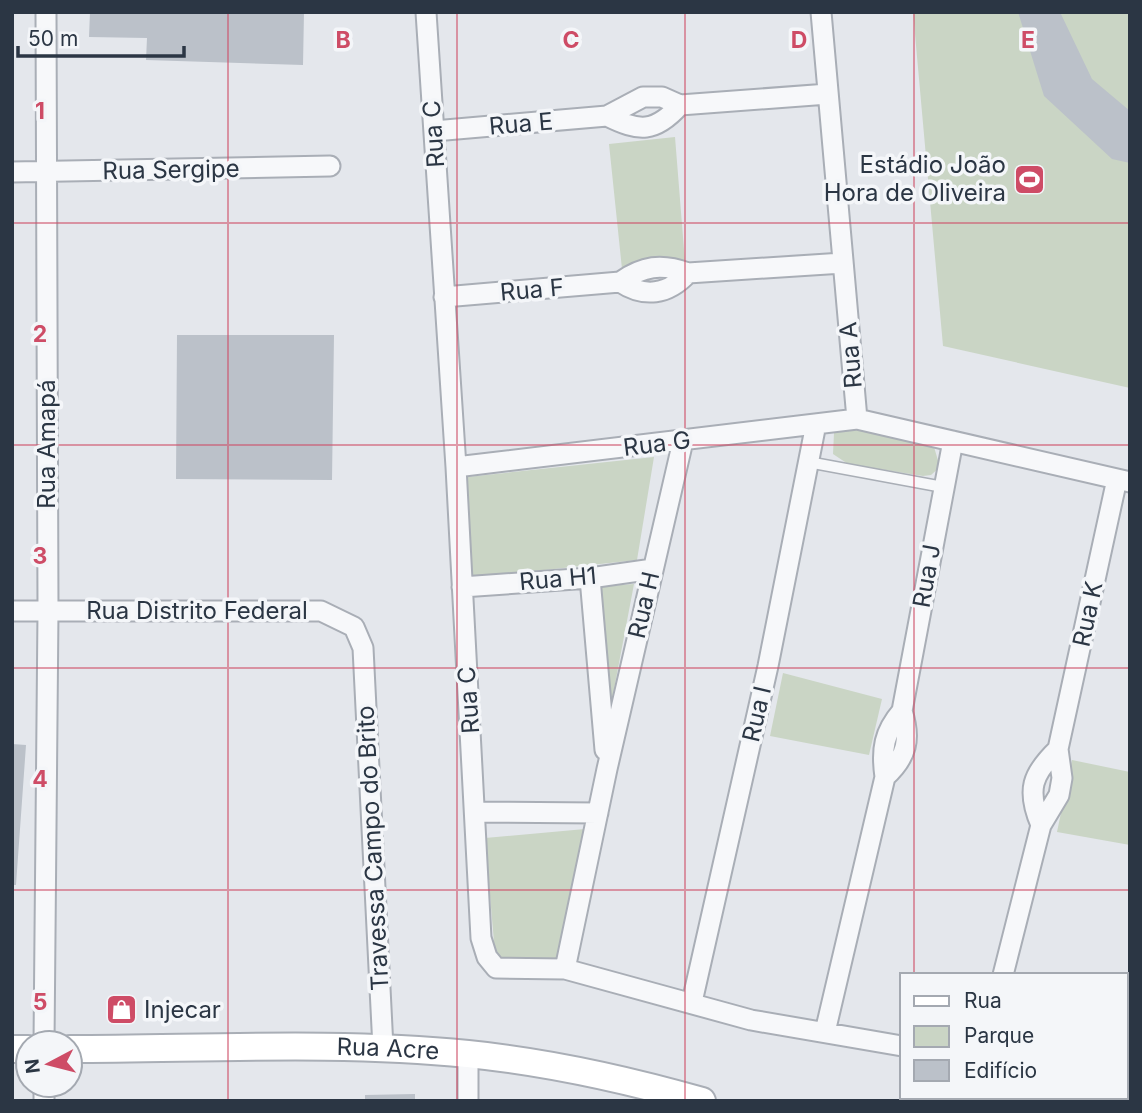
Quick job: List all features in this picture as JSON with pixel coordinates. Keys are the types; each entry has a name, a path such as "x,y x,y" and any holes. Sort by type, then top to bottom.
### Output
{"main road":[{"name":"Rua Acre","path":"84,1049 383,1048 468,1054 576,1069 702,1101"}],"street":[{"name":"Rua Amapá","path":"44,1029 48,611 46,12"},
{"name":"Rua C","path":"425,12 477,812 481,938 487,957 496,968 565,969 751,1020 900,1046"},
{"name":"Rua A","path":"821,12 857,419 1124,481"},
{"name":"Rua E","path":"434,131 607,116 643,97 662,97 680,105 828,94"},
{"name":"Rua E","path":"607,116 630,128 646,128 658,125 680,105"},
{"name":"Rua Sergipe","path":"12,172 330,166"},
{"name":"Rua F","path":"444,297 620,282 639,269 656,266 671,267 688,274 843,263"},
{"name":"Rua G","path":"456,467 857,419"},
{"name":"Rua I","path":"692,1002 768,666 816,424"},
{"name":"Rua H","path":"565,969 597,813 683,441"},
{"name":"Rua J","path":"825,1032 885,777 882,750 885,736 889,726 902,711 953,441"},
{"name":"Rua K","path":"1004,973 1041,825 1059,795 1062,778 1058,749 1124,481"},
{"name":"Rua H1","path":"462,587 590,578 653,569"},
{"name":"Rua H","path":"590,578 607,769"},
{"name":"Rua Distrito Federal","path":"12,611 321,611 355,627 363,648"},
{"name":"Travessa Campo do Brito","path":"363,648 383,1048"},
{"name":"Rua K","path":"1041,825 1032,797 1036,773 1058,749"},
{"path":"477,812 597,813"},
{"path":"468,1054 468,1101"}],"lane":[{"path":"808,462 943,487"}],"green space":[{"name":"Estádio João Hora de Oliveira","path":"913,12 1130,12 1130,388 943,346"},
{"path":"675,137 685,262 622,269 609,144"},
{"path":"851,428 934,447 940,467 931,475 923,476 848,464 833,454 834,433"},
{"path":"654,457 637,560 471,578 467,477"},
{"path":"634,584 608,721 594,587"},
{"path":"783,673 882,699 869,755 770,736"},
{"path":"1072,760 1130,772 1130,845 1057,832"},
{"path":"585,829 560,964 496,965 485,838"}],"building":[{"path":"90,12 304,12 303,65 146,60 147,38 89,37"},
{"path":"1018,12 1060,12 1092,79 1130,111 1130,163 1112,159 1044,96"},
{"path":"177,335 334,335 332,480 176,479"},
{"path":"12,744 26,745 16,885 12,885"},
{"path":"415,1094 415,1101 365,1101 365,1095"}],"place":[{"name":"Estádio João Hora de Oliveira","path":"1029,179"},
{"name":"Injecar","path":"121,1010"}]}
